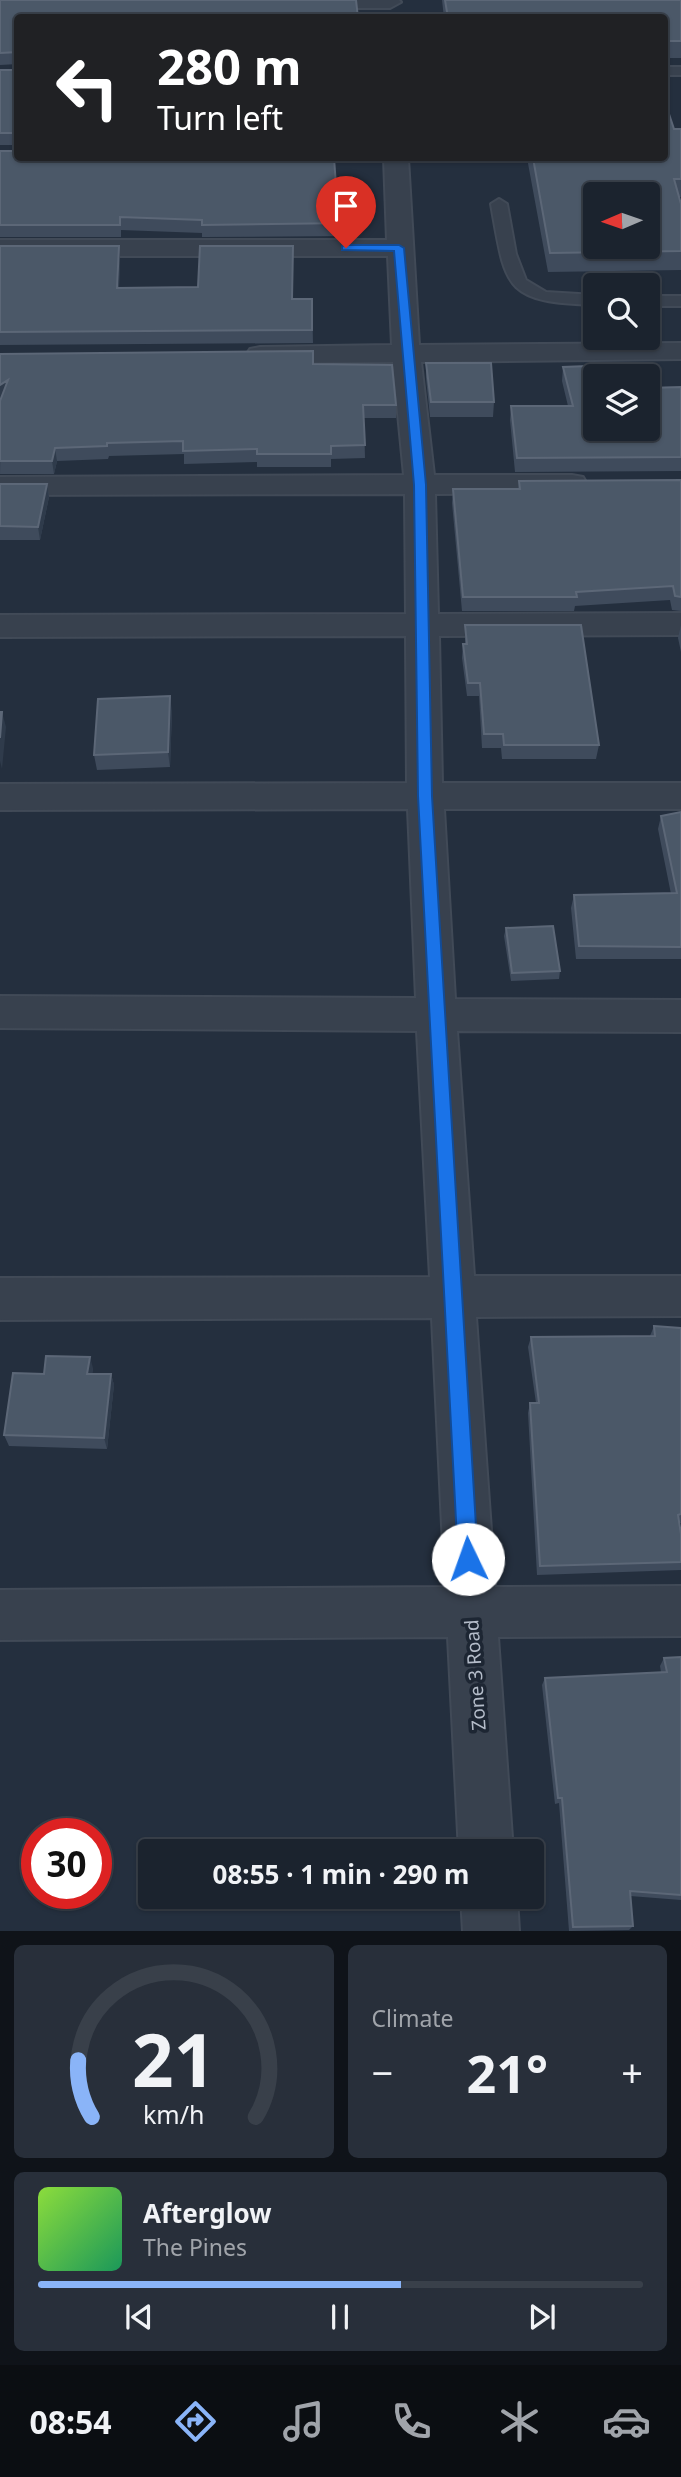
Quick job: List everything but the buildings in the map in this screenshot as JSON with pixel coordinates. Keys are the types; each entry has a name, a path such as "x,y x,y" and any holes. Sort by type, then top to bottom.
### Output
{"street":[{"path":"278,2 390,6"},
{"name":"Zone 3 Road","path":"396,161 406,354 420,485 425,796 485,1839"},
{"path":"0,248 399,248"},
{"path":"230,355 681,351"},
{"path":"0,486 599,484"},
{"path":"0,626 681,624"},
{"path":"0,797 681,796"},
{"path":"0,1012 681,1016"},
{"path":"0,1299 681,1296"},
{"path":"0,1615 681,1611"},
{"path":"490,1909 491,1931"}],"lane":[{"path":"499,204 515,281 524,291 554,300 583,300"},
{"path":"660,301 681,301"}],"route":[{"path":"346,248 399,248 406,354 420,485 425,796 468,1559"}]}
